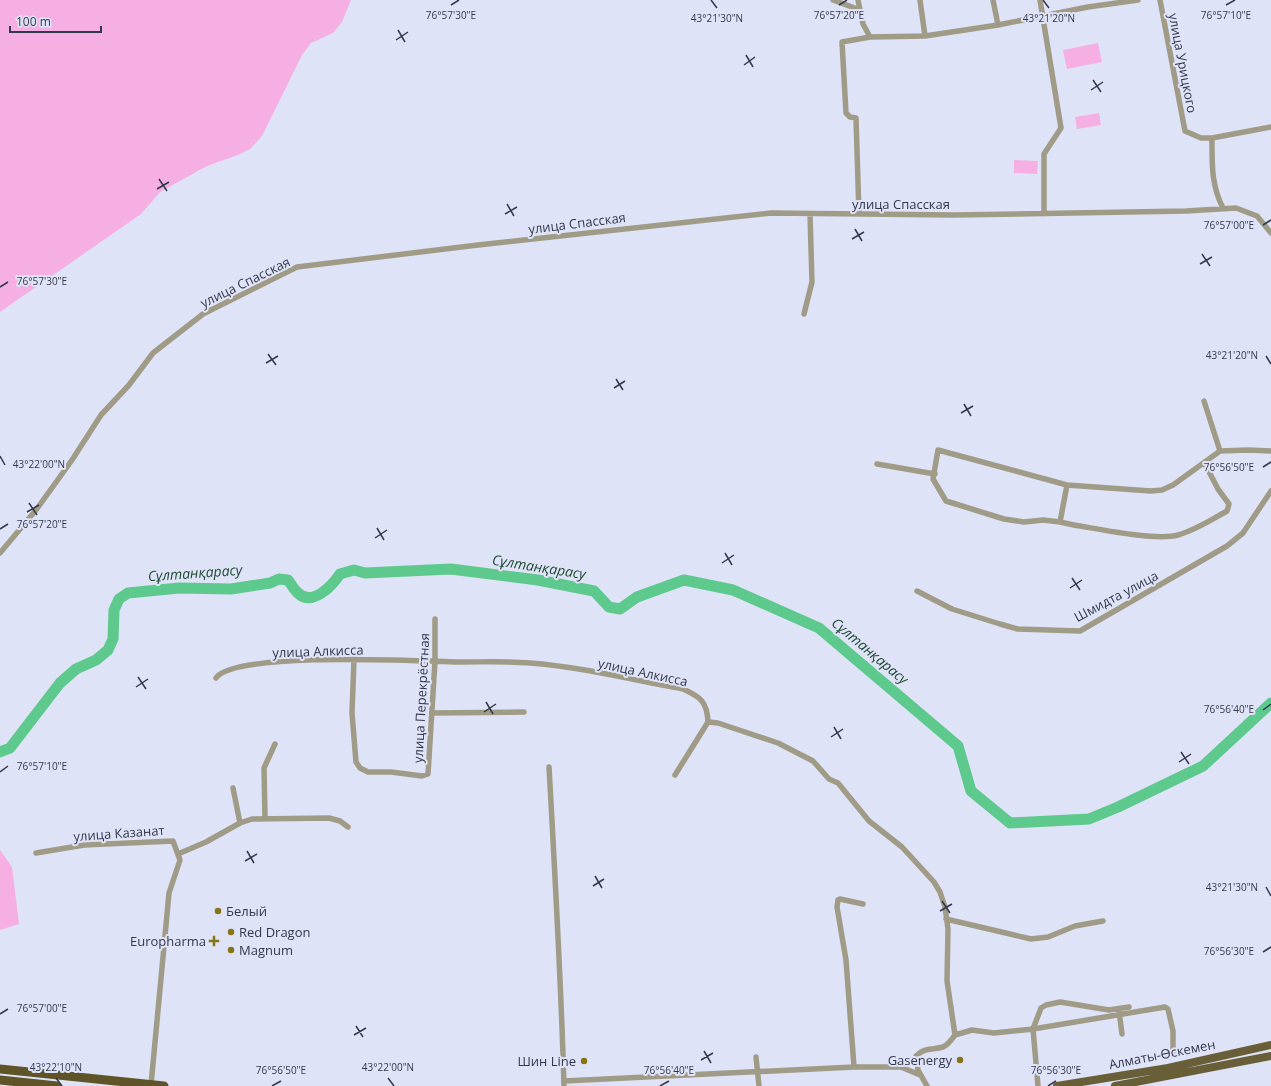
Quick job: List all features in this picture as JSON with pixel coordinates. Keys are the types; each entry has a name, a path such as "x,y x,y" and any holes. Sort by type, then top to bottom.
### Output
{"highway":[{"path":"0,1069 164,1086"},
{"path":"0,1080 58,1086"}],"main road":[{"name":"Алматы-Өскемен","path":"1057,1086 1168,1068 1271,1045"},
{"name":"Алматы-Өскемен","path":"1115,1086 1271,1056"}],"street":[{"path":"833,0 860,10"},
{"path":"858,0 863,24 870,37"},
{"path":"920,0 925,36"},
{"path":"993,0 998,25"},
{"path":"1040,0 1061,128 1044,154 1044,214"},
{"path":"1087,0 1088,7"},
{"path":"859,214 856,118 850,117 846,113 842,42 870,37 925,36 998,25 1088,7 1138,0"},
{"name":"улица Урицкого","path":"1160,0 1185,131 1201,138 1212,138"},
{"path":"1223,208 1216,195 1212,177 1212,138 1271,127"},
{"name":"улица Спасская","path":"0,554 36,510 72,460 101,415 129,385 153,353 203,314 297,267 705,219 771,213 1044,214 1186,211 1236,208 1257,216 1271,233"},
{"path":"804,314 812,282 810,214"},
{"path":"1204,401 1220,452"},
{"path":"1205,464 1218,489 1229,504 1227,511 1196,529 1176,536 1157,537 1043,520 1024,522 1004,519 946,501 933,479 938,450 1067,485 1151,491 1162,490 1174,485 1220,452 1248,450 1271,451"},
{"path":"877,464 935,474"},
{"path":"1060,522 1067,485"},
{"name":"Шмидта улица","path":"917,591 952,608 1012,627 1080,631 1227,546 1243,533 1271,490"},
{"name":"улица Перекрёстная","path":"354,660 352,713 356,762 360,768 368,772 391,772 422,776 428,774 435,661 435,619"},
{"name":"улица Алкисса","path":"216,678 218,674 249,664 354,660 529,663 572,668 683,690 695,694 704,702 707,710 708,722"},
{"path":"432,713 524,712"},
{"path":"675,775 708,722 718,723 778,742 813,761 829,779 838,783 868,820 902,847 934,882 940,892 946,919 947,981 955,1035"},
{"path":"265,818 264,768 275,744"},
{"path":"549,767 557,938 562,996 564,1084 854,1067 901,1067 920,1075"},
{"path":"233,788 240,823"},
{"path":"151,1085 169,893 180,860 178,854 206,842 240,823 265,818 329,818 340,821 348,827"},
{"name":"улица Казанат","path":"36,853 84,845 173,841 178,854"},
{"path":"854,1067 846,960 837,907 838,900 840,898 863,904"},
{"path":"946,919 1031,940 1048,937 1075,926 1103,921"},
{"path":"1038,1086 1033,1029 1041,1008 1046,1005 1060,1002 1119,1011 1129,1007"},
{"path":"927,1086 918,1070 916,1056 920,1052 928,1049 944,1046 955,1035 972,1030 994,1033 1033,1029 1119,1011 1165,1007 1168,1009 1173,1031 1173,1054"},
{"path":"1119,1011 1122,1034"},
{"path":"756,1057 759,1086"}],"shaded area":[{"path":"0,0 351,0 342,22 333,33 311,43 302,55 262,136 250,149 207,166 160,192 141,214 0,312"},
{"path":"1098,43 1102,62 1067,69 1063,50"},
{"path":"1099,113 1101,125 1077,129 1075,117"},
{"path":"1014,160 1038,161 1037,174 1014,173"},
{"path":"0,850 12,867 19,924 0,930"}],"waterway":[{"name":"Сұлтанқарасу","path":"0,752 10,748 60,683 76,669 96,660 108,650 113,639 114,610 119,599 128,593 179,588 231,589 270,583 279,579 288,580 298,593 303,597 309,598 327,589 340,574 354,570 365,573 451,569 538,580 594,591 609,607 620,609 637,597 684,580 733,590 819,628 958,746 971,791 1010,823 1089,819 1118,807 1203,766 1271,703"}],"place":[{"name":"Белый","path":"218,911"},
{"name":"Red Dragon","path":"231,932"},
{"name":"Europharma","path":"214,941"},
{"name":"Magnum","path":"231,950"},
{"name":"Gasenergy","path":"960,1060"},
{"name":"Шин Line","path":"584,1061"}]}
